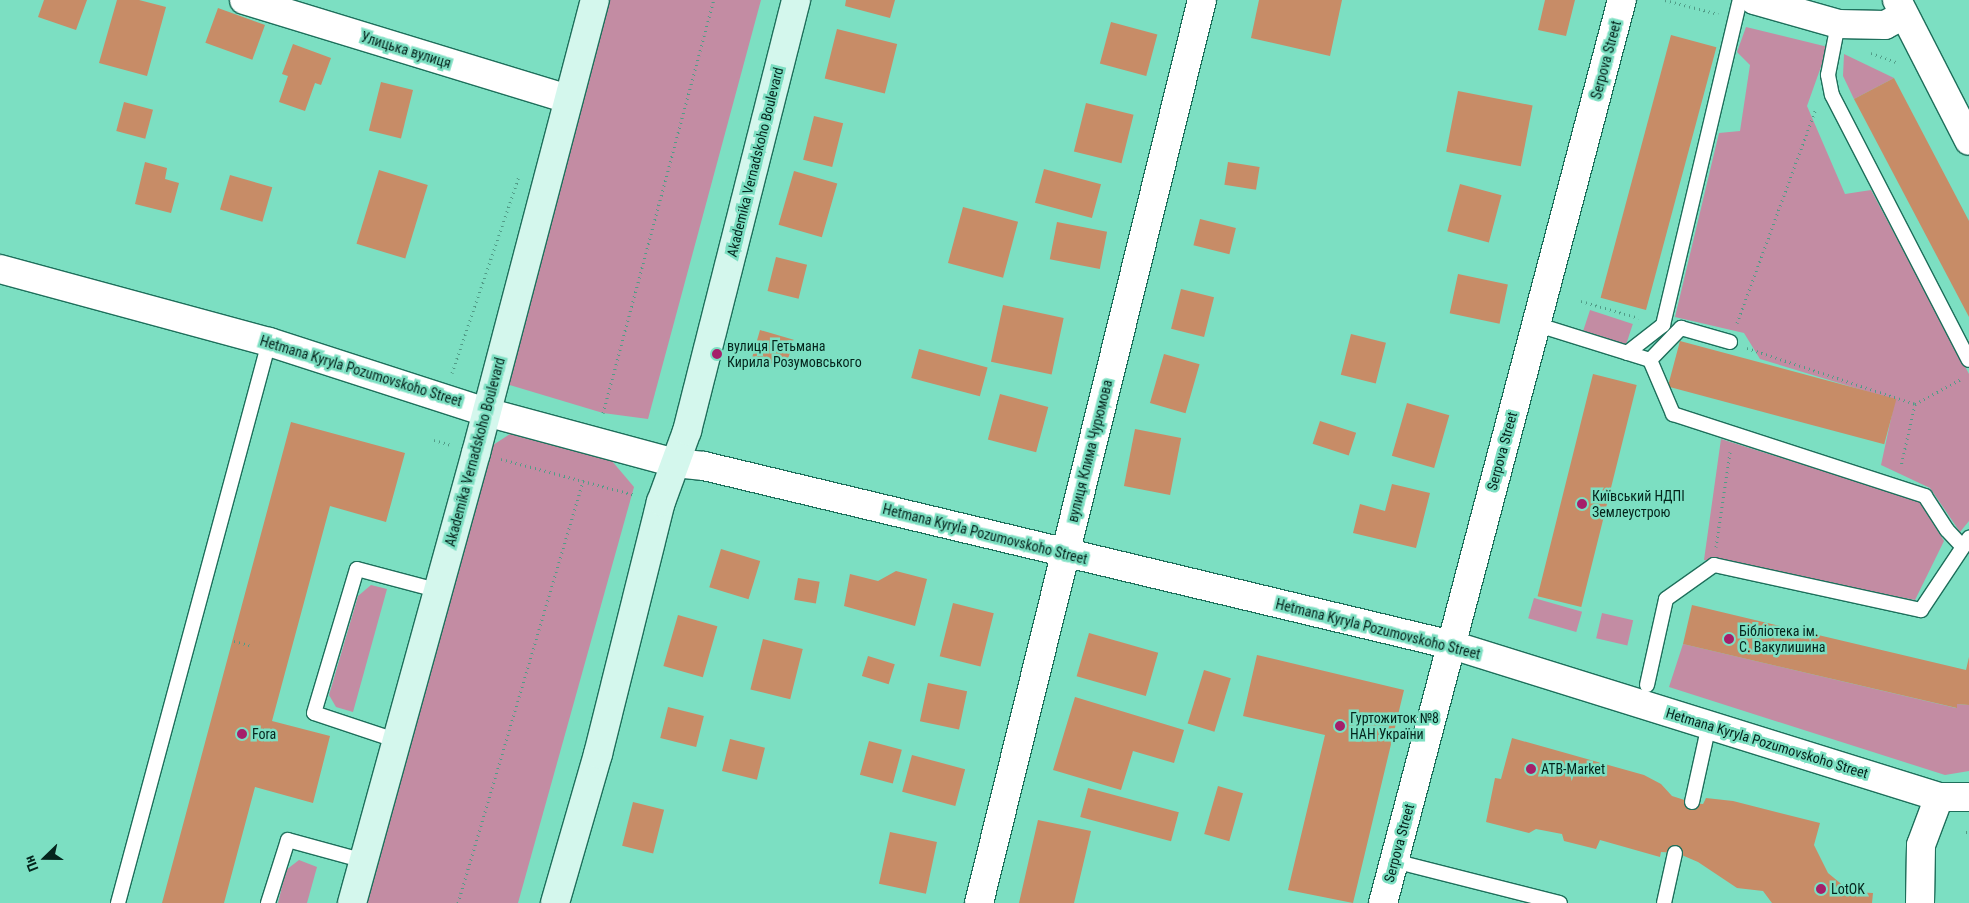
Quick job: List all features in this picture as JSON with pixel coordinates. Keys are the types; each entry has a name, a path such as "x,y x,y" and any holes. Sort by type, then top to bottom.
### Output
{"main road":[{"name":"Akademika Vernadskoho Boulevard","path":"352,903 486,412 595,0"},
{"name":"Akademika Vernadskoho Boulevard","path":"555,903 598,754 661,502 687,431 796,0"}],"street":[{"name":"Улицька вулиця","path":"244,0 568,99"},
{"name":"вулиця Клима Чурюмова","path":"979,903 1202,0"},
{"name":"Serpova Street","path":"1383,903 1622,0"},
{"path":"1754,0 1838,24 1885,25 1901,7 1969,141"},
{"name":"Hetmana Kyryla Pozumovskoho Street","path":"0,270 269,342 486,412 675,463 704,466 1065,554 1452,645 1939,797 1969,797"},
{"path":"1920,903 1921,845 1939,797"}],"lane":[{"path":"1627,353 1663,325 1740,0"},
{"path":"1838,24 1828,74 1832,94 1969,360"},
{"path":"1535,324 1650,360"},
{"path":"1650,360 1681,328 1730,342"},
{"path":"118,903 269,342"},
{"path":"1647,685 1666,599 1714,565 1921,610 1966,543 1947,530 1925,496 1673,414 1650,360"},
{"path":"395,740 314,714 357,569 436,590"},
{"path":"1692,802 1709,725"},
{"path":"268,903 288,840 364,860"},
{"path":"1664,903 1675,853"},
{"path":"1394,861 1560,903"}],"path":[{"path":"603,413 714,0"},
{"path":"1828,74 1730,342 1915,404 1969,374"},
{"path":"452,375 521,168"},
{"path":"1581,302 1663,325"},
{"path":"1896,486 1915,404"},
{"path":"1714,565 1732,433"},
{"path":"491,457 643,497"},
{"path":"458,903 584,480"},
{"path":"234,641 249,645"}],"shaded area":[{"path":"597,0 761,0 648,419 603,413 500,382"},
{"path":"1746,27 1828,47 1807,106 1845,194 1871,190 1969,374 1969,521 1960,532 1930,488 1881,465 1895,400 1760,359 1744,333 1675,317 1719,133 1740,131 1750,65 1737,52"},
{"path":"1844,54 1894,78 1854,99 1843,76"},
{"path":"1590,310 1633,324 1626,346 1583,332"},
{"path":"510,434 612,461 634,487 518,903 364,903 490,447"},
{"path":"1721,439 1919,501 1944,541 1915,600 1704,560"},
{"path":"371,585 387,589 353,712 336,707 329,695 358,596"},
{"path":"1534,598 1582,612 1576,632 1528,618"},
{"path":"1602,613 1633,620 1627,646 1596,638"},
{"path":"1683,644 1956,708 1957,704 1969,705 1969,771 1945,775 1669,687"},
{"path":"299,860 317,867 307,903 278,903 286,870"}],"building":[{"path":"44,0 87,0 76,30 38,17"},
{"path":"117,0 139,0 166,7 147,76 99,63"},
{"path":"846,0 895,0 890,18 845,6"},
{"path":"1259,0 1342,0 1330,56 1251,38"},
{"path":"1545,0 1575,0 1566,36 1538,30"},
{"path":"218,8 265,25 252,60 205,43"},
{"path":"1111,22 1157,34 1146,76 1100,64"},
{"path":"837,29 897,44 885,93 825,78"},
{"path":"1671,35 1716,47 1646,310 1601,298"},
{"path":"293,44 331,58 321,85 315,83 305,111 279,102 288,76 282,74"},
{"path":"1894,78 1969,221 1969,317 1854,99"},
{"path":"381,82 413,90 401,138 369,131"},
{"path":"1458,91 1533,106 1521,166 1446,152"},
{"path":"124,102 153,110 145,139 116,131"},
{"path":"1086,103 1134,115 1121,163 1074,152"},
{"path":"814,116 843,123 832,167 803,160"},
{"path":"145,162 167,168 165,179 179,183 171,213 135,204"},
{"path":"1228,162 1260,167 1256,190 1224,185"},
{"path":"1044,169 1101,184 1092,218 1035,203"},
{"path":"379,170 428,185 405,259 356,244"},
{"path":"794,171 837,183 822,237 779,225"},
{"path":"230,175 272,187 262,222 220,210"},
{"path":"1460,184 1502,195 1489,242 1447,231"},
{"path":"963,207 1018,222 1003,278 948,263"},
{"path":"1200,219 1236,228 1229,254 1193,245"},
{"path":"1057,222 1107,232 1100,269 1050,259"},
{"path":"776,257 807,265 799,299 768,291"},
{"path":"1458,274 1508,285 1500,324 1450,313"},
{"path":"1181,289 1214,297 1204,337 1171,329"},
{"path":"1003,305 1064,318 1052,375 991,362"},
{"path":"760,330 794,340 786,368 752,358"},
{"path":"1351,334 1386,343 1376,383 1341,375"},
{"path":"1680,341 1896,399 1884,444 1668,386"},
{"path":"919,349 988,367 980,396 911,378"},
{"path":"1164,354 1200,364 1186,413 1150,403"},
{"name":"Київський НДПІ Землеустрою","path":"1593,374 1637,385 1581,607 1538,596"},
{"path":"1000,394 1048,407 1036,452 988,439"},
{"path":"1407,403 1449,415 1434,468 1392,456"},
{"path":"1320,421 1356,433 1349,456 1313,444"},
{"path":"291,422 405,453 386,522 330,506 272,721 330,736 313,803 255,787 224,903 162,903"},
{"path":"1135,429 1181,438 1170,495 1124,486"},
{"path":"1392,484 1430,493 1416,548 1353,533 1360,504 1385,511"},
{"path":"721,549 760,561 749,599 709,587"},
{"path":"896,571 927,579 915,626 844,606 850,574 878,581"},
{"path":"798,578 820,582 816,603 794,600"},
{"path":"953,603 994,613 980,667 940,656"},
{"path":"1692,605 1966,670 1969,657 1969,705 1957,704 1957,708 1683,644"},
{"path":"678,615 717,626 703,677 663,666"},
{"path":"1089,633 1158,653 1146,696 1077,676"},
{"path":"763,639 803,649 790,699 750,689"},
{"name":"Гуртожиток №8 НАН України","path":"1257,655 1404,690 1353,903 1288,890 1325,735 1243,716"},
{"path":"868,656 895,664 889,684 862,676"},
{"path":"1204,670 1231,678 1214,732 1188,724"},
{"path":"928,683 967,691 959,729 920,721"},
{"path":"1075,697 1184,730 1174,763 1133,751 1121,790 1053,770"},
{"path":"668,707 704,716 696,747 660,738"},
{"path":"1512,738 1644,775 1661,784 1672,796 1694,803 1703,804 1706,798 1733,801 1820,823 1814,845 1828,873 1851,892 1873,893 1872,903 1772,903 1763,891 1737,888 1698,862 1677,853 1661,852 1660,857 1600,840 1596,849 1564,841 1562,834 1536,829 1529,833 1486,822 1495,778 1501,779"},
{"path":"730,739 765,748 757,780 722,771"},
{"path":"869,741 902,750 893,784 860,775"},
{"path":"912,755 965,769 955,806 902,792"},
{"path":"1218,786 1243,793 1229,841 1204,834"},
{"path":"1088,788 1179,812 1171,841 1080,817"},
{"path":"633,802 664,810 653,853 622,846"},
{"path":"1038,820 1091,831 1074,903 1019,903"},
{"path":"890,832 937,842 926,894 879,884"}],"place":[{"name":"вулиця Гетьмана Кирила Розумовського","path":"717,354"},
{"name":"Київський НДПІ Землеустрою","path":"1582,504"},
{"name":"Бібліотека ім. С. Вакулишина","path":"1729,639"},
{"name":"Гуртожиток №8 НАН України","path":"1340,726"},
{"name":"Fora","path":"242,734"},
{"name":"ATB-Market","path":"1531,769"},
{"name":"LotOK","path":"1821,889"}]}
